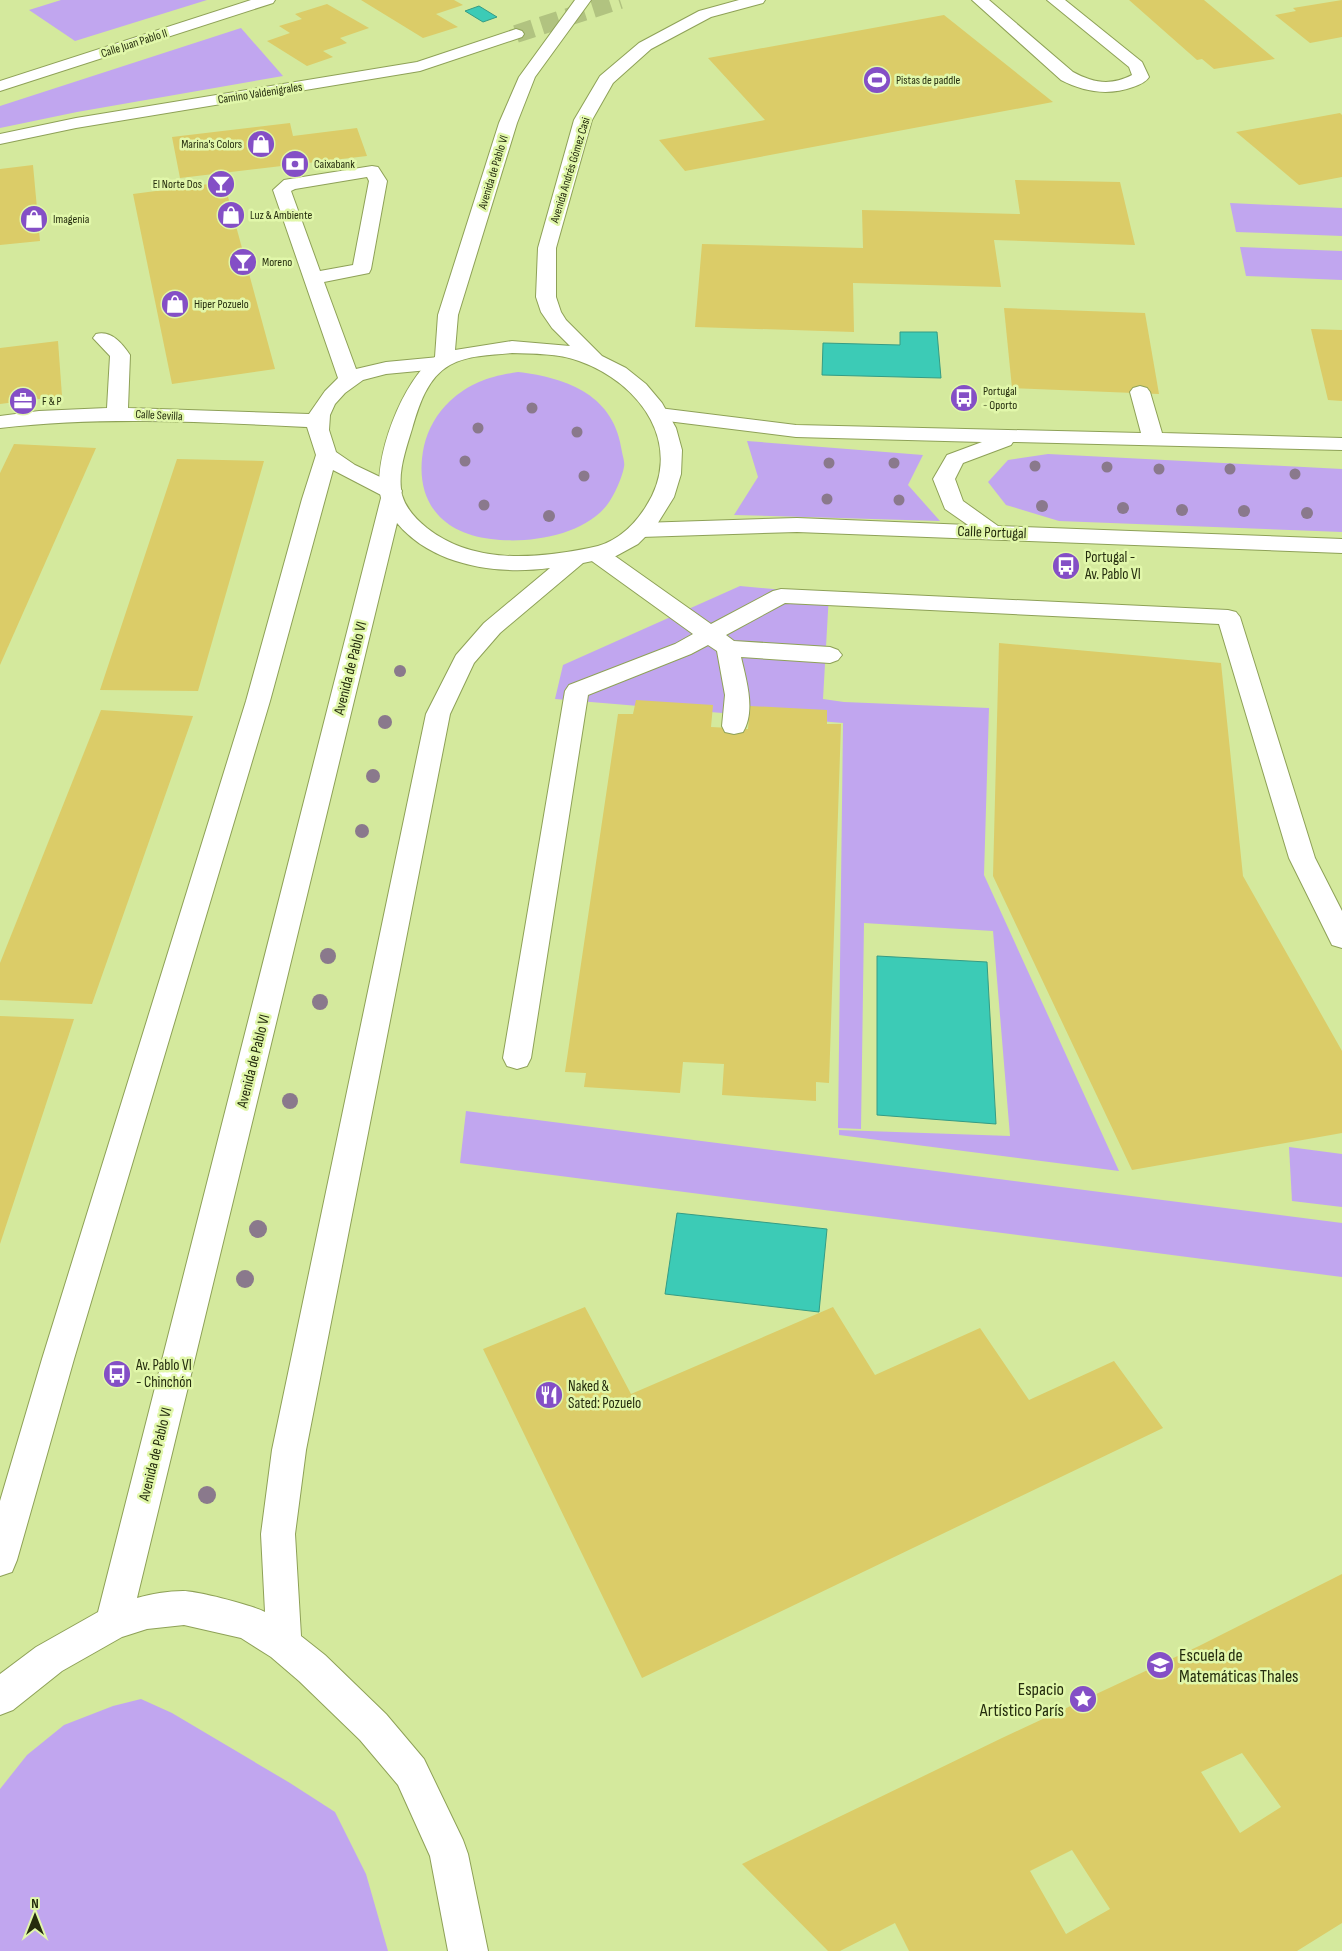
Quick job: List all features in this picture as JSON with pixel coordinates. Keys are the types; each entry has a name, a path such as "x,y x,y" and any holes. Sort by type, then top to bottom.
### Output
{"street":[{"name":"Calle Juan Pablo II","path":"0,86 267,0"},
{"name":"Avenida de Pablo VI","path":"113,1623 392,494 392,460 418,386 442,362 448,315 508,123 527,77 583,0"},
{"name":"Avenida Andrés Gómez Casi","path":"596,360 559,324 551,312 546,297 547,248 583,120 606,80 645,46 705,14 757,0"},
{"path":"980,0 1067,76 1080,84 1103,88 1127,85 1141,77 1136,65 1055,0"},
{"name":"Camino Valdenigrales","path":"0,139 76,124 420,66 516,34"},
{"path":"314,278 362,269 378,181 372,171 290,184 282,190 349,379"},
{"path":"103,338 120,355 117,414"},
{"path":"0,1560 58,1359 258,701 313,499 327,455 319,432 318,422 324,407 349,379 358,375 442,362 463,354 512,347 569,351 596,360 625,378 646,395 660,414 668,433 673,468 659,508 631,540 614,549 586,556 515,562 480,560 458,556 441,549 421,536 404,519 392,494 327,455"},
{"path":"1140,392 1153,440"},
{"name":"Calle Sevilla","path":"0,422 40,416 117,414 318,422"},
{"path":"660,414 796,430 1342,444"},
{"path":"992,532 953,504 944,479 954,459 1014,436"},
{"name":"Calle Portugal","path":"641,530 797,525 1342,546"},
{"path":"586,556 719,642 737,694 734,726"},
{"path":"284,1645 278,1534 289,1450 438,714 464,660 492,628 586,556"},
{"path":"719,642 781,596 1228,617 1302,858 1342,938"},
{"path":"517,1058 578,691 683,649 719,642 830,655"},
{"path":"0,1697 49,1659 113,1623 147,1612 184,1608 248,1622 284,1645 312,1668 373,1727 411,1772 449,1854 468,1951"}],"shaded area":[{"path":"61,0 207,0 75,41 29,10"},
{"path":"241,28 283,76 77,112 0,128 0,106"},
{"path":"1230,203 1342,208 1342,236 1236,232"},
{"path":"1240,247 1342,251 1342,280 1246,276"},
{"path":"518,372 555,379 571,385 586,393 599,404 610,417 618,433 624,465 620,481 607,505 597,516 584,524 554,536 537,539 491,539 457,529 444,521 434,510 427,497 423,482 424,446 437,416 458,394 482,381"},
{"path":"747,441 923,455 908,485 940,521 734,515 758,477"},
{"path":"1048,454 1342,469 1342,532 1059,521 1006,505 988,482 1008,460"},
{"path":"740,586 829,594 823,699 844,702 989,708 984,875 1119,1171 839,1135 839,1130 1010,1136 993,931 864,923 861,1129 838,1128 843,723 555,699 563,665"},
{"path":"466,1111 1342,1223 1342,1277 460,1163"},
{"path":"1289,1147 1342,1154 1342,1207 1292,1201"},
{"path":"141,1699 172,1713 335,1812 366,1874 388,1951 0,1951 0,1789 27,1755 64,1725 113,1706"}],"water":[{"path":"479,6 497,17 483,22 465,11"},
{"path":"900,332 937,332 941,378 822,375 823,343 900,345"},
{"path":"877,956 987,962 996,1124 877,1115"},
{"path":"677,1213 827,1229 819,1312 665,1294"}],"building":[{"path":"361,0 454,0 463,5 436,14 458,27 423,38"},
{"path":"1129,0 1204,0 1275,59 1214,69 1202,59 1197,60"},
{"path":"1342,0 1342,37 1310,43 1275,15 1296,11 1293,8"},
{"path":"327,4 369,28 340,38 347,43 323,51 333,57 307,66 267,41 290,33 279,26 302,19 295,14"},
{"name":"Pistas de paddle","path":"944,15 1053,102 685,171 659,140 765,120 708,58"},
{"path":"1340,113 1342,115 1342,177 1299,185 1236,132"},
{"path":"290,123 293,136 357,128 367,156 180,178 172,137"},
{"path":"33,165 40,241 0,245 0,169"},
{"path":"1015,180 1120,182 1135,245 994,240 1001,287 853,283 854,332 695,327 702,244 863,248 862,210 1020,214"},
{"path":"224,182 275,369 172,384 133,194"},
{"path":"1004,308 1145,313 1159,394 1012,388"},
{"path":"1311,329 1342,330 1342,401 1328,400"},
{"path":"58,341 62,396 0,404 0,348"},
{"path":"14,444 96,448 0,665 0,473"},
{"path":"177,459 264,461 198,691 100,690"},
{"path":"999,643 1221,663 1243,876 1342,1051 1342,1133 1132,1170 993,876"},
{"path":"636,700 713,705 711,727 748,729 750,706 827,710 827,724 841,724 829,1083 816,1082 816,1101 722,1095 724,1064 683,1062 680,1093 584,1087 586,1073 565,1072 618,714 633,714"},
{"path":"101,710 193,716 92,1004 0,1000 0,963"},
{"path":"0,1016 74,1019 0,1244"},
{"path":"585,1307 631,1394 833,1307 875,1375 980,1328 1029,1400 1114,1361 1163,1428 642,1678 483,1349"},
{"path":"1342,1574 1342,1923 1297,1951 909,1951 895,1923 840,1951 828,1951 742,1864 1002,1738 1199,1646","holes":["1242,1753 1281,1807 1240,1833 1201,1772","1072,1850 1110,1909 1066,1934 1030,1871"]}],"tunnel":[{"path":"516,34 620,0"}],"place":[{"name":"Pistas de paddle","path":"877,80"},
{"name":"Marina's Colors","path":"261,144"},
{"name":"Caixabank","path":"295,164"},
{"name":"El Norte Dos","path":"221,184"},
{"name":"Luz & Ambiente","path":"231,215"},
{"name":"Imagenia","path":"34,219"},
{"name":"Moreno","path":"243,262"},
{"name":"Hiper Pozuelo","path":"175,304"},
{"name":"Portugal - Oporto","path":"964,398"},
{"name":"F & P","path":"23,401"},
{"name":"Portugal - Av. Pablo VI","path":"1066,566"},
{"name":"Av. Pablo VI - Chinchón","path":"117,1374"},
{"name":"Naked & Sated: Pozuelo","path":"549,1395"},
{"name":"Escuela de Matemáticas Thales","path":"1160,1665"},
{"name":"Espacio Artístico París","path":"1083,1699"}]}
